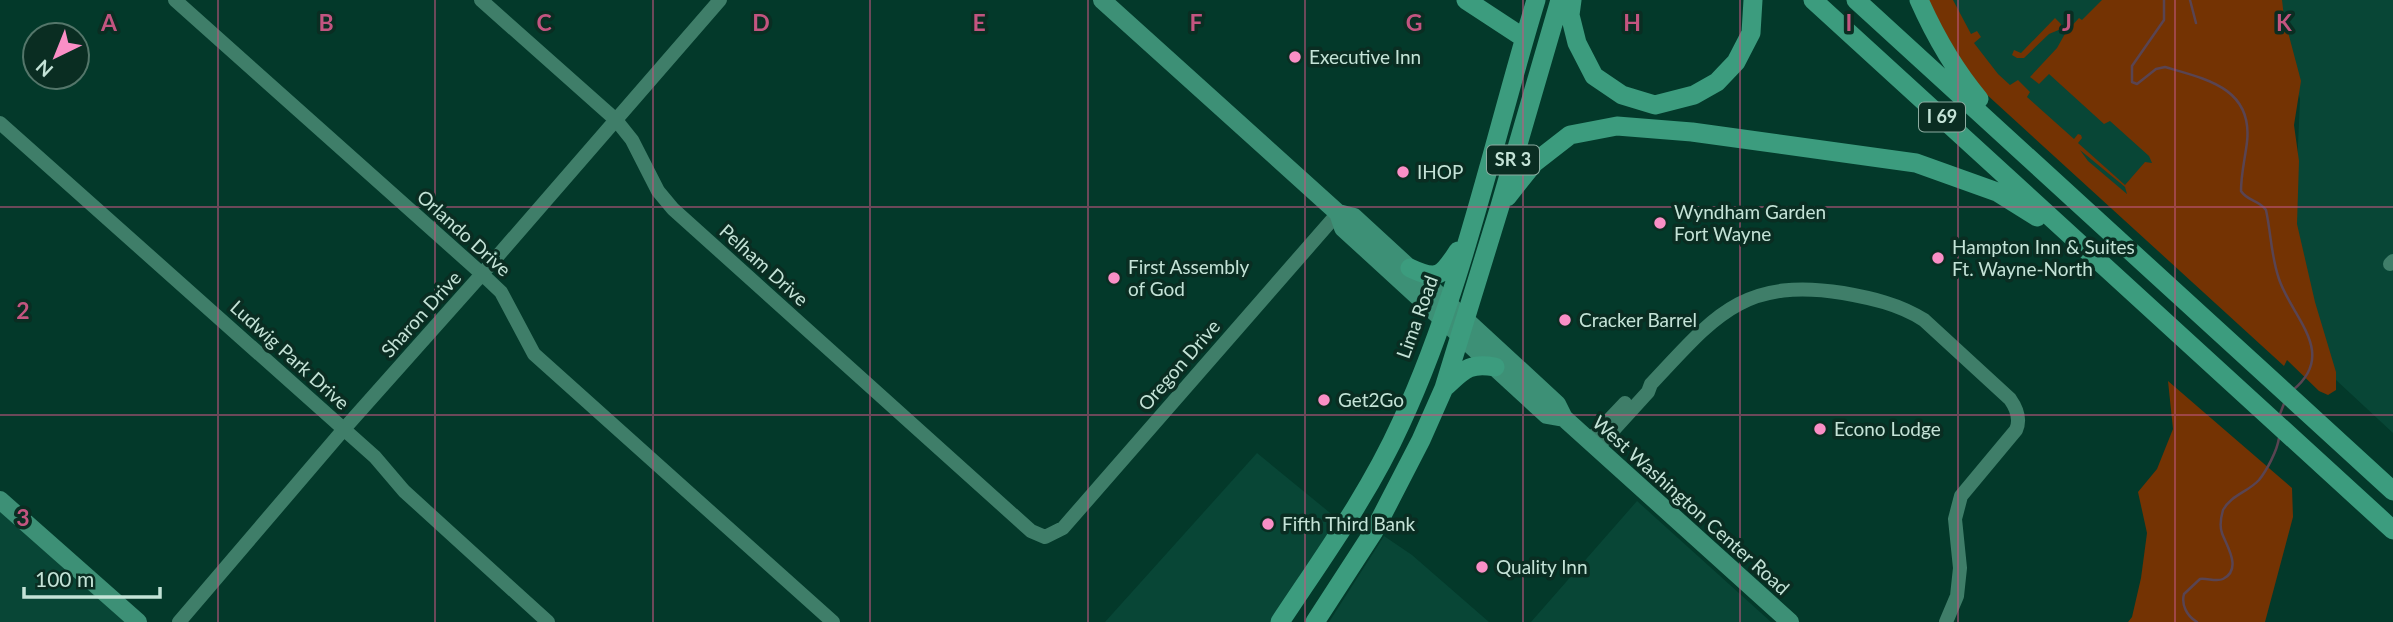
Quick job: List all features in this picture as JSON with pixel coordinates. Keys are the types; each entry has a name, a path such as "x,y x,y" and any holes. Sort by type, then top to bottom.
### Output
{"highway":[{"path":"1466,0 1524,38"},
{"name":"Lima Road","path":"1280,622 1362,498 1401,423 1445,312 1536,0"},
{"name":"SR 3","path":"1315,622 1374,531 1421,440 1444,388 1560,0"},
{"path":"1572,0 1570,15 1577,43 1594,76 1622,95 1655,105 1693,95 1717,82 1736,62 1751,33 1753,0"},
{"name":"I 69","path":"1813,0 2393,530"},
{"name":"I 69","path":"1856,0 2393,491"},
{"path":"1919,0 1956,72 2026,156"},
{"path":"1500,206 1534,163 1570,135 1617,126 1692,132 1916,163 1997,192 2070,234"},
{"path":"1410,268 1426,275 1438,275 1451,263 1468,236"},
{"path":"1444,388 1474,365 1495,367"}],"main road":[{"name":"West Washington Center Road","path":"1102,0 1338,213 1354,217 1410,268 1445,312"},
{"name":"West Washington Center Road","path":"1338,213 1343,228 1557,404 1564,418 1790,622"},
{"name":"West Washington Center Road","path":"1462,328 1495,367 1547,415 1564,418"},
{"path":"0,500 138,622"}],"street":[{"name":"Orlando Drive","path":"175,0 482,274 501,292 534,354 833,622"},
{"name":"Pelham Drive","path":"481,0 616,120 632,140 658,191 673,209 1031,531 1045,537"},
{"name":"Sharon Drive","path":"179,622 344,429 720,0"},
{"name":"Ludwig Park Drive","path":"0,123 375,457 404,491 548,622"},
{"name":"Oregon Drive","path":"1045,537 1063,528 1338,213"},
{"path":"1593,445 1648,392 1651,384 1714,319 1742,302 1764,294 1801,289 1855,295 1910,312 1924,320 2010,400 2018,413 2019,423 2016,430 1971,483 1958,506 1955,519 1960,568 1957,596 1946,622"}],"shaded area":[{"path":"1925,0 1953,0 1971,34 1977,31 1981,37 1974,43 1998,74 2010,85 2018,80 2030,92 2027,97 2074,139 2078,134 2081,135 2078,143 2125,185 2145,162 2152,163 2149,156 2110,121 2104,124 2049,74 2039,84 2030,77 2057,48 2066,32 2102,0 2282,0 2301,81 2294,125 2299,161 2297,224 2315,302 2336,372 2336,390 2328,395 2319,391 2287,360 2284,366 1985,93 1956,59","holes":["2080,150 2125,187 2127,194 2088,161"]},
{"path":"1937,0 2260,0 2285,334 1977,70"},
{"path":"2275,0 2393,0 2393,433 2322,367 2294,236 2300,99"},
{"path":"2055,18 2061,24 2061,29 2049,34 2024,58 2012,55 2014,50 2021,53"},
{"path":"2168,381 2292,488 2293,517 2265,622 2128,622 2132,617 2141,578 2147,533 2138,492 2157,469 2173,429"},
{"path":"1257,453 1340,521 1272,622 1105,622"},
{"path":"1637,501 1771,622 1531,622"},
{"path":"0,511 125,622 0,622"},
{"path":"1384,536 1412,555 1489,622 1329,622"}],"waterway":[{"path":"2164,0 2164,20 2132,66 2132,82 2137,84 2156,69 2165,67 2196,76 2224,89 2235,98 2242,109 2247,124 2247,142 2241,191 2266,210 2279,279 2308,335 2312,349 2312,363 2306,376 2293,390"},
{"path":"2190,0 2196,23"},
{"path":"2280,414 2285,401"},
{"path":"2197,622 2186,610 2184,594 2200,579 2221,580 2229,575 2233,563 2221,530 2223,510 2230,501 2259,480 2271,460 2279,438"}],"place":[{"name":"Executive Inn","path":"1295,57"},
{"name":"IHOP","path":"1403,172"},
{"name":"Wyndham Garden Fort Wayne","path":"1660,223"},
{"name":"Hampton Inn & Suites Ft. Wayne-North","path":"1938,258"},
{"name":"First Assembly of God","path":"1114,278"},
{"name":"Cracker Barrel","path":"1565,320"},
{"name":"Get2Go","path":"1324,400"},
{"name":"Econo Lodge","path":"1820,429"},
{"name":"Fifth Third Bank","path":"1268,524"},
{"name":"Quality Inn","path":"1482,567"}]}
